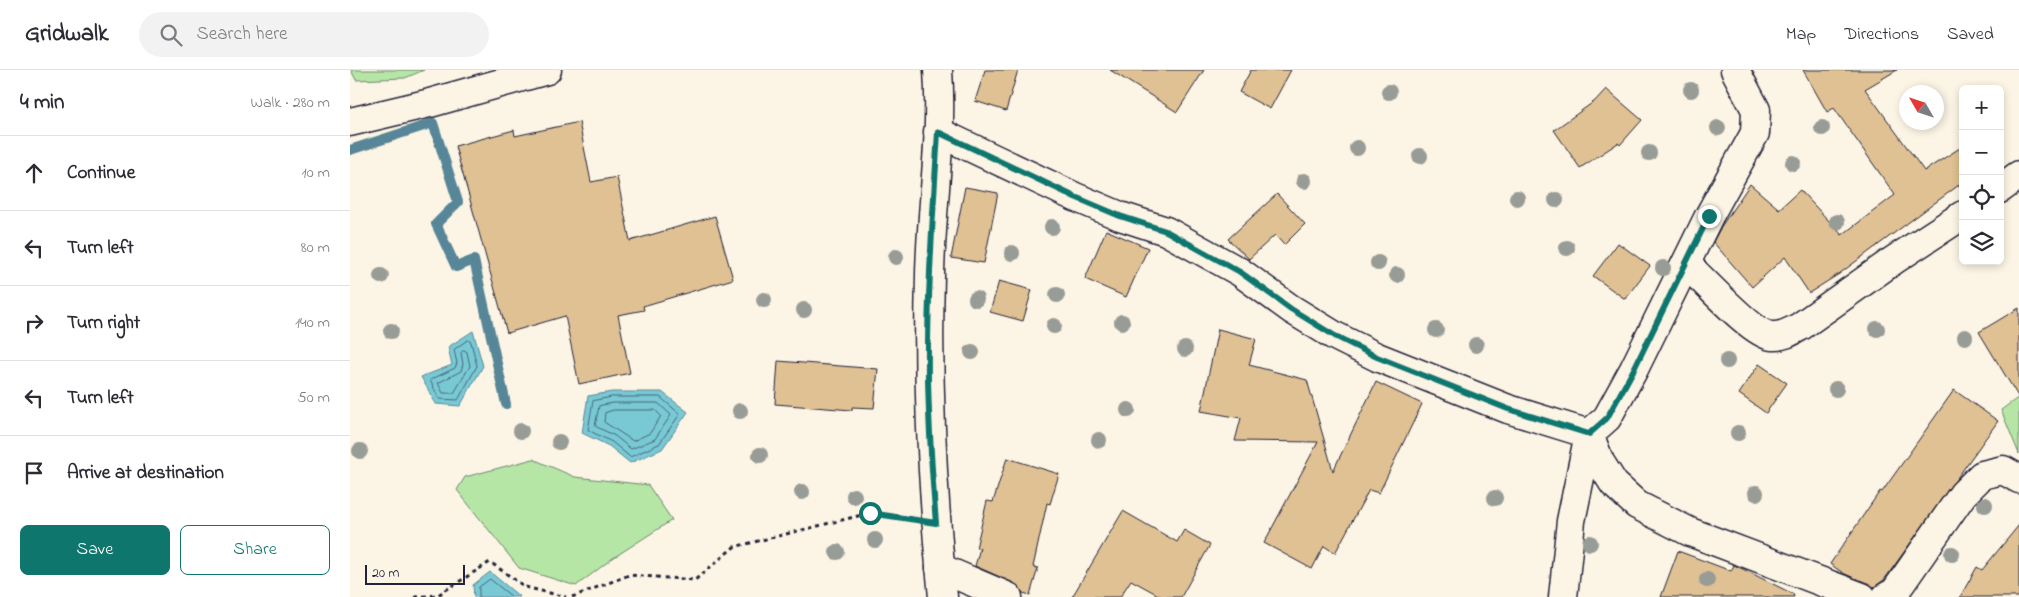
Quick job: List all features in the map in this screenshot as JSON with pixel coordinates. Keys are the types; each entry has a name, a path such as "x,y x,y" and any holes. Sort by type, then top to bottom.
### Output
{"street":[{"path":"350,122 430,103 548,70"},
{"path":"938,70 938,132 930,273 928,378 930,451 943,597"},
{"path":"1564,597 1571,521 1589,434 1607,418 1730,177 1755,133 1756,110 1735,70"},
{"path":"938,132 1075,197 1120,216 1166,231 1240,272 1291,309 1335,336 1377,357 1508,409 1589,434"},
{"path":"2004,185 2019,175"},
{"path":"1686,264 1755,330 1770,336 1784,335 1801,326 1959,218"},
{"path":"1589,434 1600,462 1614,484 1637,505 1690,532 1862,597"},
{"path":"1886,597 1895,592 1963,494 1982,475 2003,470 2019,479"},
{"path":"940,568 1008,597"}],"path":[{"path":"572,597 629,574 695,580 734,546 870,513 936,523"},
{"path":"416,597 438,595 490,562 525,587 566,597"}],"green space":[{"path":"351,70 424,70 405,78 356,80"},
{"path":"2019,397 2019,454 2001,410"},
{"path":"533,459 575,477 648,485 672,520 613,558 576,586 519,568 457,490 465,477"}],"water":[{"path":"473,331 483,366 460,406 436,404 421,377 452,365 448,347"},
{"path":"612,392 662,392 688,412 662,449 630,463 609,446 582,433 588,396"},
{"path":"490,572 520,597 474,597 473,585"}],"building":[{"path":"985,70 1018,70 1006,111 975,101"},
{"path":"1110,70 1204,70 1177,112"},
{"path":"1251,70 1291,70 1270,109 1239,92"},
{"path":"1803,70 1897,70 1865,89 1924,171 1959,149 1959,185 1839,274 1809,293 1785,257 1752,287 1713,242 1722,225 1750,184 1779,209 1800,190 1842,235 1895,195 1834,108 1827,112"},
{"path":"1606,89 1642,120 1620,145 1618,143 1580,168 1554,130 1595,101"},
{"path":"579,122 591,182 617,177 630,241 715,216 733,279 643,306 644,310 618,315 630,373 579,384 565,316 507,333 455,146 514,130 515,136"},
{"path":"965,187 998,193 984,263 951,258"},
{"path":"1277,194 1305,224 1284,245 1275,235 1249,259 1228,239"},
{"path":"1106,230 1148,248 1126,297 1085,279"},
{"path":"1618,243 1650,266 1625,299 1593,276"},
{"path":"999,281 1032,290 1023,321 990,312"},
{"path":"2019,308 2019,398 1979,332"},
{"path":"1218,329 1256,339 1249,365 1307,380 1333,471 1376,382 1422,404 1379,493 1369,490 1335,553 1324,546 1312,569 1264,543 1318,442 1235,441 1241,418 1201,411"},
{"path":"778,361 878,369 874,408 852,407 852,410 775,404"},
{"path":"1759,364 1787,383 1766,413 1739,394"},
{"path":"1954,390 1998,421 1884,580 1874,587 1843,573 1830,564 1880,491 1882,492"},
{"path":"1007,458 1059,474 1050,504 1047,503 1033,567 1038,568 1030,595 1023,593 1014,583 975,566 980,548 976,548 987,501 993,502"},
{"path":"1123,511 1177,542 1184,530 1210,545 1181,597 1162,597 1131,580 1120,597 1072,597"},
{"path":"2019,525 2019,597 1960,597 1977,567 1982,570"},
{"path":"1678,551 1731,571 1734,565 1793,594 1794,597 1661,597"}],"waterway":[{"path":"350,150 433,123 458,202 436,224 456,267 474,260 506,404"}],"route":[{"path":"870,513 936,523 930,451 928,378 930,273 938,132 1075,197 1120,216 1166,231 1240,272 1291,309 1335,336 1377,357 1508,409 1589,434 1607,418 1634,369 1709,216"}]}
